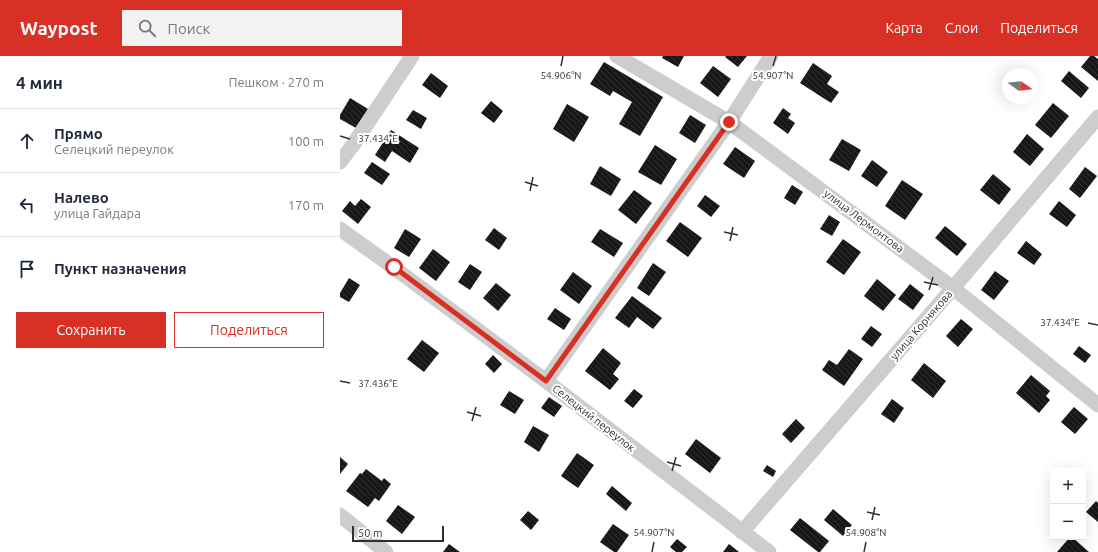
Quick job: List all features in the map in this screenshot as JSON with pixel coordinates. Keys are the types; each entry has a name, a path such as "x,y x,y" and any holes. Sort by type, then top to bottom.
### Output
{"street":[{"path":"340,162 347,145 412,56"},
{"name":"улица Лермонтова","path":"616,56 729,122 953,288 1098,405"},
{"path":"546,381 729,122 771,56"},
{"name":"улица Корнякова","path":"742,532 953,288 1098,117"},
{"name":"Селецкий переулок","path":"340,229 394,267 546,381 770,552"},
{"path":"340,515 386,552"}],"building":[{"path":"663,56 684,56 678,67 662,58"},
{"path":"747,56 738,67 725,57"},
{"path":"1090,56 1094,56 1098,59 1098,81 1081,67"},
{"path":"604,62 663,97 640,136 619,124 632,102 613,91 610,96 590,84"},
{"path":"813,63 832,76 827,84 839,92 831,103 800,83"},
{"path":"713,66 731,79 718,97 700,83"},
{"path":"1069,71 1089,88 1081,98 1061,81"},
{"path":"431,73 448,86 440,98 422,85"},
{"path":"350,98 368,109 356,128 340,119 340,115"},
{"path":"491,101 503,111 494,123 481,113"},
{"path":"1053,103 1069,116 1051,138 1035,125"},
{"path":"567,104 589,117 574,142 553,129"},
{"path":"783,108 791,114 788,118 795,123 788,134 773,123"},
{"path":"413,110 427,118 421,129 406,120"},
{"path":"690,115 706,125 695,143 679,133"},
{"path":"391,130 419,148 410,163 392,151 385,162 375,155"},
{"path":"1027,134 1044,149 1030,166 1013,152"},
{"path":"842,139 861,150 849,171 829,160"},
{"path":"655,145 677,159 661,185 638,172"},
{"path":"735,147 755,161 744,178 723,164"},
{"path":"872,160 888,172 877,187 861,176"},
{"path":"372,162 390,174 382,185 364,173"},
{"path":"600,166 621,179 611,196 590,184"},
{"path":"1085,167 1097,176 1080,198 1069,189"},
{"path":"993,174 1011,189 999,205 980,190"},
{"path":"902,180 923,194 905,220 885,206"},
{"path":"792,185 803,192 795,205 784,198"},
{"path":"634,190 652,203 636,224 618,210"},
{"path":"705,195 720,206 711,217 697,206"},
{"path":"361,199 371,207 358,224 342,211 350,201 355,206"},
{"path":"1059,201 1076,215 1067,227 1049,214"},
{"path":"829,215 840,222 832,236 820,229"},
{"path":"680,222 702,238 688,257 666,241"},
{"path":"945,226 967,244 957,256 935,238"},
{"path":"494,228 507,238 499,250 485,240"},
{"path":"405,229 421,239 409,257 394,248"},
{"path":"600,229 623,243 614,257 591,242"},
{"path":"843,239 861,252 844,275 826,262"},
{"path":"1026,241 1042,254 1034,265 1017,253"},
{"path":"433,249 450,262 436,281 419,268"},
{"path":"653,263 666,272 649,296 637,288"},
{"path":"470,264 482,272 470,290 458,282"},
{"path":"995,271 1009,281 994,300 981,290"},
{"path":"573,272 592,286 579,304 560,290"},
{"path":"349,278 360,285 349,302 340,297 340,293"},
{"path":"877,279 896,295 883,311 864,296"},
{"path":"496,283 511,295 498,311 483,298"},
{"path":"910,284 924,295 913,310 898,299"},
{"path":"632,296 662,318 653,329 637,317 629,328 615,318"},
{"path":"555,308 571,319 564,330 547,319"},
{"path":"961,319 973,329 958,347 946,336"},
{"path":"871,326 882,334 872,347 861,339"},
{"path":"422,340 439,353 424,372 407,359"},
{"path":"1079,346 1091,355 1085,363 1073,354"},
{"path":"603,348 621,363 613,374 619,379 610,390 585,371"},
{"path":"849,349 863,359 844,386 822,370 829,360 837,365"},
{"path":"493,355 502,364 494,373 485,364"},
{"path":"924,363 946,381 933,398 911,380"},
{"path":"1031,375 1050,391 1046,396 1050,400 1039,413 1016,393"},
{"path":"634,389 643,396 633,408 624,401"},
{"path":"509,391 524,400 515,414 500,405"},
{"path":"549,397 562,406 554,417 541,408"},
{"path":"892,399 904,408 894,423 881,414"},
{"path":"1074,407 1088,419 1075,434 1061,422"},
{"path":"796,419 805,428 791,443 782,434"},
{"path":"533,426 549,435 539,452 524,442"},
{"path":"696,439 721,458 710,473 685,454"},
{"path":"577,453 594,465 578,488 561,476"},
{"path":"340,457 348,464 340,474"},
{"path":"767,465 776,471 773,477 763,471"},
{"path":"366,469 382,481 384,478 391,484 379,501 375,498 368,507 346,491 360,473 362,474"},
{"path":"612,486 632,503 626,511 606,494"},
{"path":"1096,501 1098,503 1098,522 1086,512"},
{"path":"398,505 415,517 402,534 386,521"},
{"path":"833,509 852,525 843,536 824,520"},
{"path":"528,511 539,520 531,530 520,520"},
{"path":"800,518 829,541 820,552 790,530"},
{"path":"613,524 629,535 617,552 614,552 600,542"},
{"path":"677,539 687,547 682,552 676,552 670,547"},
{"path":"1067,540 1075,540 1089,552 1057,552"},
{"path":"449,544 460,552 443,552"},
{"path":"729,544 739,552 723,552"}],"route":[{"path":"394,267 546,381 729,122"}]}
